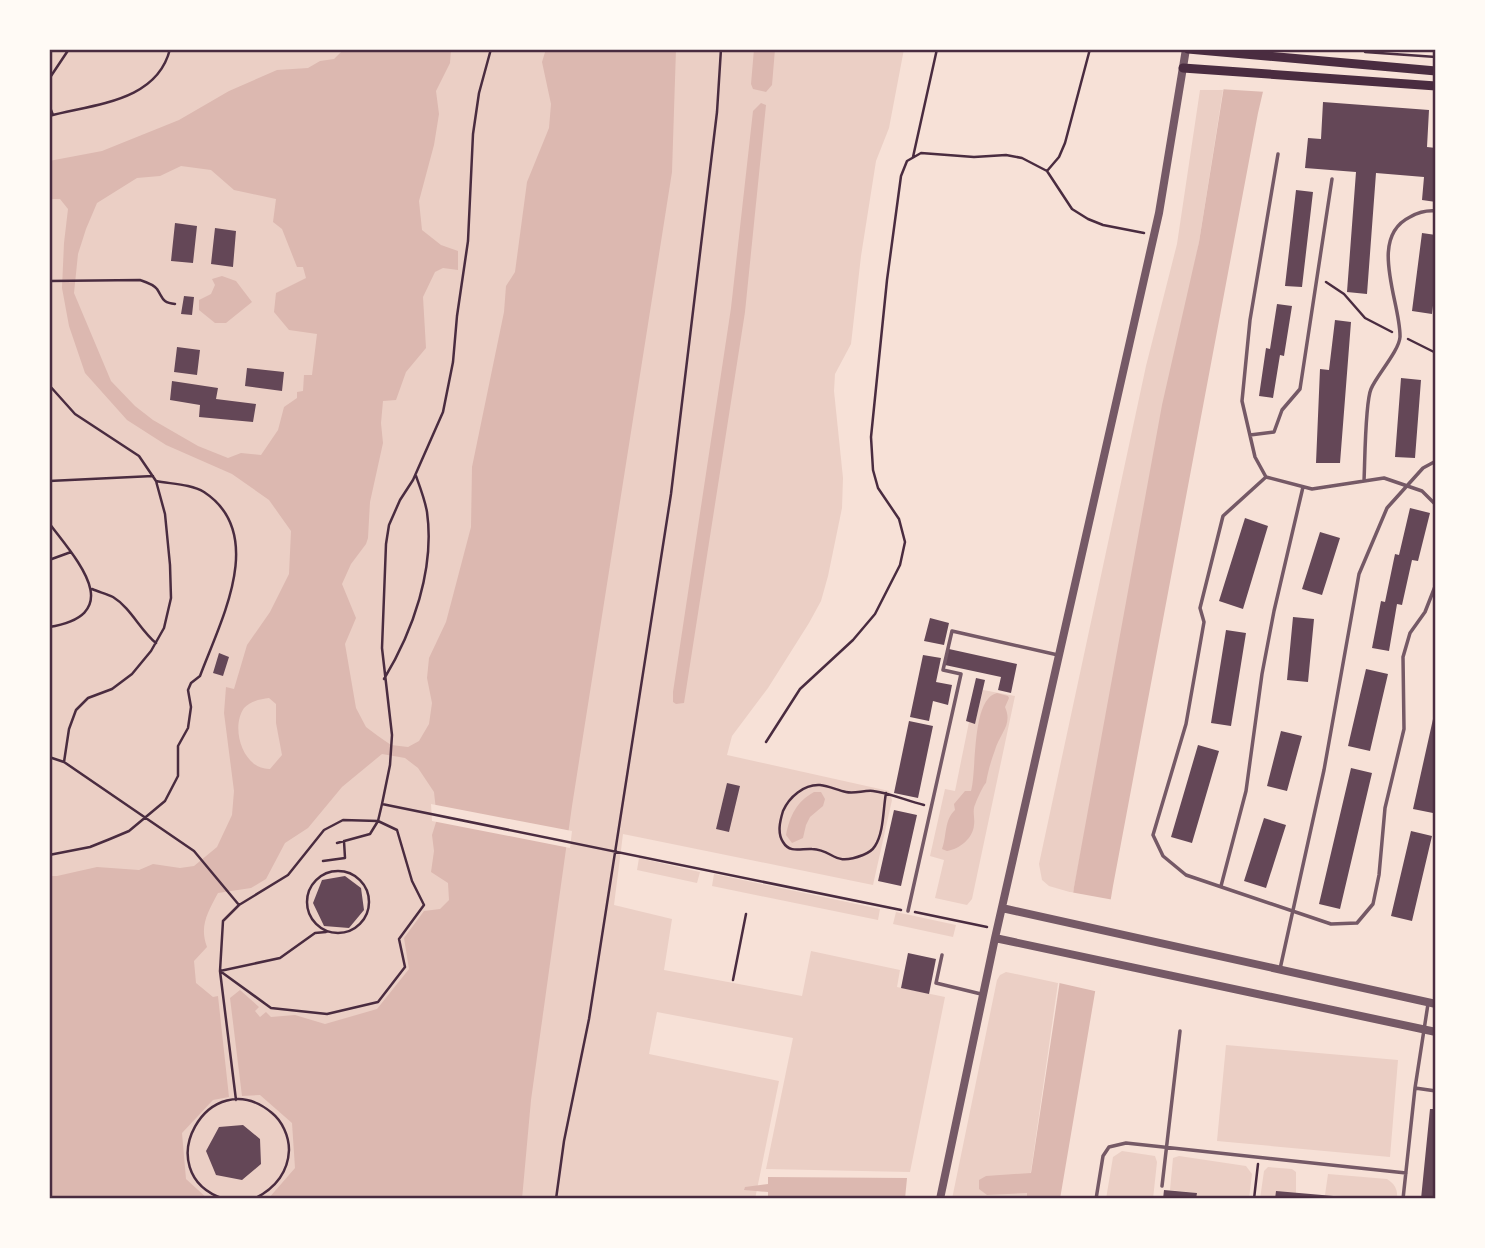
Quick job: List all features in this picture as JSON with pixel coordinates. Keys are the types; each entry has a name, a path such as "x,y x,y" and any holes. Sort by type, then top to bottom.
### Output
{"main road":[{"path":"1187,49 1436,71"},
{"path":"1183,68 1436,86"}],"street":[{"path":"940,1199 996,933 1154,235 1187,49"},
{"path":"1002,908 1432,1003"},
{"path":"996,933 1035,946 1436,1032"}],"lane":[{"path":"1278,154 1250,320 1242,401 1255,457 1266,477 1312,489 1384,478 1422,491 1436,505"},
{"path":"1250,435 1274,432 1282,410 1300,389 1332,179"},
{"path":"1364,481 1370,391 1400,340 1388,256 1393,233 1401,222 1412,216 1436,211"},
{"path":"1280,969 1324,769 1359,574 1387,508 1423,468 1436,461"},
{"path":"1266,477 1223,516 1200,608 1204,622 1186,724 1153,835 1163,856 1186,875 1331,924 1357,923 1373,904 1379,875 1385,808 1404,729 1404,657 1410,633 1425,612 1436,584"},
{"path":"1222,886 1246,791 1262,674 1303,486"},
{"path":"908,911 961,674 943,670 952,631 1058,655"},
{"path":"943,955 936,983 983,995"},
{"path":"1403,1199 1423,1029 1432,1003"},
{"path":"1162,1186 1180,1031"},
{"path":"1415,1088 1436,1091"},
{"path":"1096,1199 1103,1156 1109,1147 1126,1143 1406,1172"}],"path":[{"path":"49,79 69,49"},
{"path":"49,106 51,116 127,96 144,88 155,79 167,62 170,49"},
{"path":"337,843 370,834 378,821 383,804 392,735 382,648 386,544 389,525 416,475 443,412 453,362 457,316 465,272 478,93 491,49"},
{"path":"556,1199 564,1141 589,1018 671,494 717,112 721,49"},
{"path":"914,157 937,49"},
{"path":"1047,171 1059,157 1065,143 1090,49"},
{"path":"1360,52 1436,57"},
{"path":"766,742 800,689 853,640 875,614 900,565 905,542 899,519 878,488 873,470 871,437 887,280 901,176 907,161 921,153 974,157 1006,155 1022,158 1047,171 1072,209 1088,219 1102,225 1154,235"},
{"path":"1317,277 1344,294 1365,318 1436,353"},
{"path":"51,281 141,280 158,289 161,299 168,304 175,304"},
{"path":"49,385 75,414 139,456 156,481 165,514 171,598 164,628 132,674 112,689 88,698 76,710 69,729 64,762"},
{"path":"49,392 54,392"},
{"path":"384,679 401,647 426,572 426,511 416,475"},
{"path":"49,481 153,476"},
{"path":"49,855 90,847 128,831 165,801 178,776 178,746 188,728 191,707 188,690 191,683 201,676 235,579 236,537 221,509 203,492 156,481"},
{"path":"49,523 86,572 92,589 86,609 76,619 49,627"},
{"path":"49,560 71,552"},
{"path":"92,589 114,597 129,611 143,633 156,643"},
{"path":"49,757 64,762 194,851 239,905"},
{"path":"886,793 876,845 870,852 845,860 834,858 814,848 792,850 784,844 779,832 786,805 794,795 809,786 820,785 848,793 886,793 931,806"},
{"path":"383,804 908,911 996,933"},
{"path":"220,971 271,1008 327,1014 378,1002 405,967 399,939 424,905 412,881 397,830 378,821 343,820 324,830 288,875 239,905 223,921 220,971 236,1100"},
{"path":"323,861 345,858 344,841"},
{"path":"336,858 337,870"},
{"path":"220,971 281,958 315,933 347,932 356,928 363,921 370,903 364,884 348,872 326,872 310,887 307,908 311,918 327,932"},
{"path":"733,980 746,914"},
{"path":"224,1199 206,1190 195,1177 188,1161 188,1144 192,1128 202,1114 216,1104 236,1100 249,1100 265,1107 277,1117 286,1132 289,1148 287,1164 280,1179 269,1191 254,1199"},
{"path":"1254,1199 1259,1157"}],"shaded area":[{"path":"49,49 904,49 889,128 876,161 851,344 835,374 834,391 843,478 842,508 828,576 821,601 809,623 768,688 732,736 727,755 889,791 892,800 873,885 623,834 614,905 672,919 664,970 802,996 811,951 900,970 897,987 945,997 910,1172 766,1169 793,1038 657,1012 649,1054 779,1081 755,1199 49,1199"},
{"path":"344,49 451,49 450,63 436,91 439,114 419,201 422,230 441,245 458,251 458,270 443,268 435,272 423,297 426,348 406,372 396,400 383,401 383,443 370,502 368,538 342,584 356,618 345,644 356,708 366,727 391,745 408,747 419,741 429,724 432,703 427,678 429,658 446,622 471,527 472,467 504,312 506,286 515,272 527,182 549,128 551,104 542,62 546,49 676,49 672,172 572,806 531,1100 522,1199 268,1199 295,1168 292,1123 260,1095 242,1096 230,998 240,990 259,1007 255,1011 260,1017 266,1012 271,1017 295,1015 325,1024 377,1009 409,969 404,938 424,911 440,909 449,900 448,883 431,872 434,851 432,835 437,819 434,792 418,768 405,758 382,754 342,787 308,828 285,843 266,879 251,888 218,893 208,913 204,926 207,947 194,961 196,983 213,997 218,996 229,1097 213,1100 182,1133 186,1179 208,1199 49,1199 49,876 97,867 139,870 153,864 180,868 194,866 217,847 232,815 234,791 224,713 226,687 234,689 247,645 270,612 289,574 291,531 269,500 232,474 166,445 127,420 85,373 69,326 62,288 68,209 60,199 49,199 49,161 102,151 179,120 229,91 277,70 308,68 320,61 334,59","holes":["181,166 211,170 234,190 276,199 273,222 282,229 297,267 303,267 306,278 276,293 274,312 289,330 317,334 312,375 304,375 303,391 297,392 297,398 284,407 278,430 261,455 241,453 228,458 198,446 153,420 135,406 111,381 74,293 78,254 97,203 137,178 160,176","269,698 276,704 276,723 282,755 270,769 253,763 246,755 238,726 246,706"]},
{"path":"754,49 775,49 772,85 766,92 753,89 751,84"},
{"path":"1230,49 1273,49 1258,113 1113,886 1060,1199 1027,1199 1027,1193 987,1195 979,1189 979,1180 986,1176 1031,1173 1074,887 1162,405 1199,242"},
{"path":"1200,90 1223,90 1199,242 1073,893 1049,886 1042,880 1039,864 1146,366 1177,244"},
{"path":"761,103 766,105 745,312 684,703 676,704 673,702 673,692 731,308 753,111"},
{"path":"222,276 236,281 252,302 226,323 215,323 199,310 199,300 211,294 215,285 212,279"},
{"path":"983,690 1015,696 972,899 967,905 935,898 944,860 930,856 945,789 955,791 969,722 975,723"},
{"path":"997,693 1009,698 1005,707 1007,724 975,806 973,830 961,845 947,851 942,849 947,823 955,810 954,804 965,791 971,791 976,736 983,708 989,698"},
{"path":"814,792 821,792 825,799 823,806 810,817 803,838 792,843 786,835 792,816 798,805"},
{"path":"639,858 700,872 697,883 637,870"},
{"path":"714,874 880,909 878,920 712,886"},
{"path":"896,912 956,925 953,937 893,924"},
{"path":"1006,972 1058,983 1027,1199 952,1199 997,980"},
{"path":"1226,1045 1398,1060 1390,1157 1217,1141"},
{"path":"1122,1151 1155,1156 1157,1162 1153,1199 1106,1199 1113,1157"},
{"path":"1179,1156 1246,1166 1252,1174 1249,1199 1196,1199 1196,1193 1170,1190 1173,1158"},
{"path":"1268,1167 1292,1169 1296,1172 1296,1193 1275,1199 1260,1199 1264,1171"},
{"path":"1328,1174 1387,1179 1395,1188 1397,1199 1325,1195"},
{"path":"768,1177 907,1178 905,1199 768,1199 768,1192 744,1190 745,1187 768,1184"}],"pier":[{"path":"1226,49 1277,49 1267,92 1219,89"},
{"path":"431,804 572,831 570,848 432,821"},
{"path":"1070,892 1114,900 1099,992 1055,982"}],"building":[{"path":"1323,102 1429,110 1427,147 1436,148 1436,202 1422,200 1424,177 1376,173 1367,294 1347,292 1356,172 1305,168 1308,138 1321,139"},
{"path":"1296,190 1313,192 1302,287 1285,286"},
{"path":"175,223 197,226 193,263 171,261"},
{"path":"215,228 236,231 233,267 211,264"},
{"path":"1422,233 1436,235 1436,281 1432,314 1412,311"},
{"path":"184,296 194,297 192,315 181,314"},
{"path":"1277,304 1292,306 1284,356 1280,355 1273,398 1259,396 1266,348 1270,349"},
{"path":"1335,320 1351,322 1340,463 1316,463 1320,369 1329,370"},
{"path":"177,347 200,350 197,375 174,372"},
{"path":"247,368 284,372 282,391 245,386"},
{"path":"1401,378 1421,380 1415,458 1395,457"},
{"path":"172,381 218,388 216,399 256,404 253,422 199,417 200,405 170,400"},
{"path":"1410,508 1430,513 1418,561 1412,560 1402,605 1397,604 1389,651 1372,648 1381,601 1385,602 1395,554 1399,555"},
{"path":"1245,518 1268,526 1243,609 1219,601"},
{"path":"1320,532 1340,538 1322,595 1302,589"},
{"path":"1293,617 1314,619 1308,682 1287,680"},
{"path":"930,618 949,623 944,645 924,641"},
{"path":"1226,630 1246,633 1231,726 1211,723"},
{"path":"949,649 1017,664 1011,693 998,690 1001,677 945,665"},
{"path":"219,653 229,657 223,676 213,673"},
{"path":"923,655 941,658 936,682 952,685 948,705 933,701 929,721 910,717"},
{"path":"1366,669 1388,674 1370,751 1348,746"},
{"path":"976,678 985,680 975,724 966,721"},
{"path":"1435,710 1436,799 1433,813 1413,809"},
{"path":"909,721 933,726 918,798 894,793"},
{"path":"1281,731 1302,736 1287,791 1267,786"},
{"path":"1198,745 1219,751 1192,843 1171,837"},
{"path":"1351,768 1372,773 1340,909 1319,904"},
{"path":"727,783 740,786 729,832 716,829"},
{"path":"894,810 917,815 901,886 878,881"},
{"path":"1264,818 1286,825 1266,888 1244,881"},
{"path":"1411,831 1432,836 1412,921 1391,916"},
{"path":"345,876 361,888 364,910 349,928 324,926 313,903 322,880"},
{"path":"908,953 936,959 929,994 901,988"},
{"path":"1430,1109 1436,1109 1436,1199 1421,1199"},
{"path":"243,1125 260,1139 261,1164 242,1180 216,1175 206,1151 219,1127"},
{"path":"1164,1190 1197,1193 1196,1199 1163,1199"},
{"path":"1276,1191 1345,1197 1275,1199"}]}
